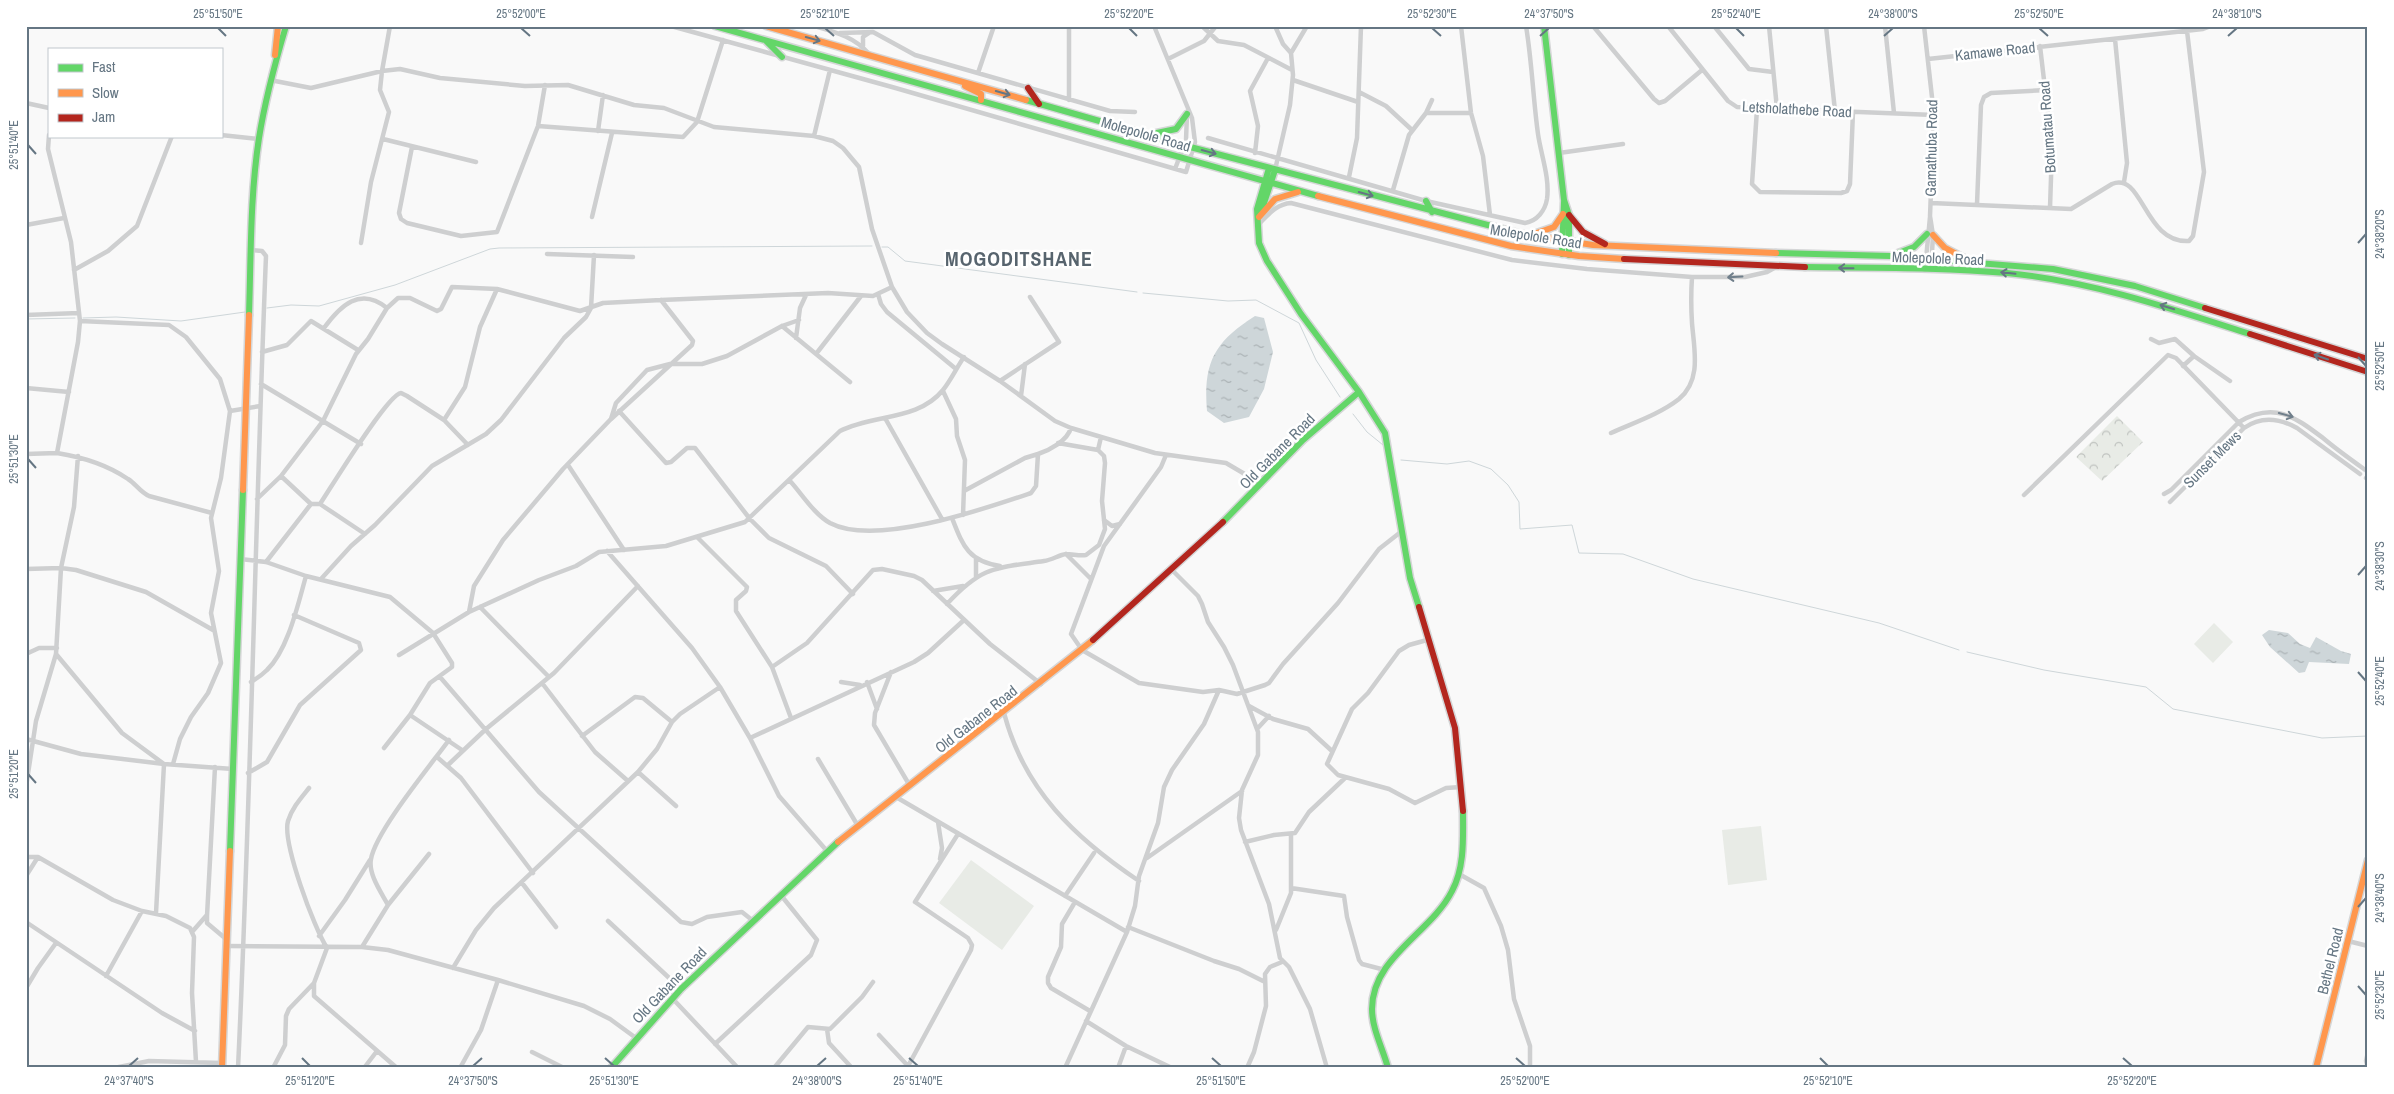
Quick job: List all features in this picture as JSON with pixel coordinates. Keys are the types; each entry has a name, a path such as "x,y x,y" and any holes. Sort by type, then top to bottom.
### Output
{"main road":[{"path":"275,59 278,26"},
{"path":"222,1065 252,250 259,139 275,59 286,26"},
{"name":"Molepolole Road","path":"715,26 1301,192 1476,238 1565,254 1776,266 2007,273 2048,279 2132,296 2368,372"},
{"name":"Molepolole Road","path":"766,26 1194,148 1528,236 1610,246 1968,260 2054,269 2135,286 2368,359"},
{"path":"1544,26 1566,215 1565,254"},
{"path":"765,40 782,57"},
{"path":"956,80 981,94 981,100"},
{"path":"1028,88 1039,104"},
{"path":"1150,135 1176,129 1187,114"},
{"path":"1272,169 1257,222 1259,243 1272,268 1301,314 1359,392 1385,433 1408,573 1455,728 1461,786 1462,860 1459,874 1449,897 1433,919 1385,970 1374,990 1372,1007 1388,1068"},
{"path":"1257,222 1266,205 1275,197 1301,192"},
{"path":"1426,201 1432,212"},
{"path":"1528,236 1554,227 1566,215"},
{"path":"1566,215 1590,236 1610,246"},
{"path":"1890,256 1914,247 1930,235 1944,248 1968,260"},
{"name":"Old Gabane Road","path":"611,1068 681,988 827,851 1082,650 1208,537 1303,440 1359,392"},
{"name":"Bethel Road","path":"2316,1068 2368,860"}],"street":[{"path":"361,242 371,182 389,109 380,90 390,26"},
{"path":"671,26 1186,172 1194,148 1194,130 1186,102 1154,26"},
{"path":"814,26 840,33 863,46 870,55"},
{"path":"978,73 994,26"},
{"path":"1202,26 1210,36 1224,44 1244,45 1292,70"},
{"path":"1168,59 1210,36 1216,26"},
{"path":"1275,26 1282,44 1291,53"},
{"path":"1272,169 1289,113 1292,80 1291,53 1307,26"},
{"path":"1349,177 1357,138 1361,27 1408,26"},
{"path":"1461,26 1471,112 1482,156 1490,216"},
{"path":"1208,138 1276,159 1349,177 1426,201 1525,223 1531,222 1540,214 1546,201 1547,182 1538,135 1526,26"},
{"path":"1593,26 1654,100 1659,103 1665,101 1702,70"},
{"name":"Letsholathebe Road","path":"1668,26 1732,105 1757,109 1934,115"},
{"path":"1714,26 1749,70 1773,72"},
{"path":"1769,26 1777,109"},
{"path":"1826,26 1835,111"},
{"path":"1885,26 1894,113"},
{"name":"Gamathuba Road","path":"1924,26 1934,115 1928,270"},
{"name":"Kamawe Road","path":"1928,59 2187,31 2211,26"},
{"path":"1067,27 1068,100"},
{"path":"1931,203 2071,209 2112,184 2124,182 2132,188 2160,232 2182,242 2189,241 2193,236 2204,172 2187,31"},
{"path":"863,46 863,37 870,32"},
{"path":"840,33 870,32 915,55 1110,111 1135,112"},
{"path":"2115,39 2127,163 2124,182"},
{"path":"538,126 680,138 686,136 697,122 723,40"},
{"name":"Botumatau Road","path":"2040,46 2052,148 2050,208"},
{"path":"1255,152 1258,126 1250,91 1268,58"},
{"path":"270,80 311,88 382,71 400,69 440,78 525,86 574,86 634,105 664,108 714,127 814,136 840,145 859,167 872,229 892,287 913,319 942,344 1000,381 1050,419 1071,428 1166,455 1226,463 1260,483"},
{"path":"814,136 830,70"},
{"path":"1292,80 1358,102"},
{"path":"412,147 399,213 401,220 461,236 494,233 500,229 538,126 545,85"},
{"path":"1977,204 1981,105 1984,97 1991,94 2046,90"},
{"path":"1359,92 1386,106 1412,130"},
{"path":"598,131 602,94"},
{"path":"978,112 981,100"},
{"path":"1393,190 1412,130 1426,113 1432,100"},
{"path":"1175,169 1187,134 1186,102"},
{"path":"26,103 48,108"},
{"path":"1757,109 1752,184 1760,192 1841,193 1847,191 1850,184 1852,112"},
{"path":"1426,113 1471,112"},
{"path":"592,218 612,133"},
{"path":"222,135 259,139"},
{"path":"49,138 48,149 64,218 72,242 80,321 78,342 57,453"},
{"path":"74,270 108,251 137,226 171,138"},
{"path":"383,138 476,162"},
{"path":"1559,153 1623,144"},
{"path":"1257,222 1281,204 1291,202 1512,260 1587,269 1692,277 1745,276 1767,272 1776,266"},
{"path":"1394,229 1397,217"},
{"path":"26,225 64,218"},
{"path":"238,1068 245,946 254,561 266,256 262,251 252,250"},
{"path":"547,254 633,257"},
{"path":"321,579 351,546 432,466 486,434 500,420 564,338 586,317 591,308 594,255"},
{"path":"1611,433 1671,405 1689,387 1694,374 1696,359 1692,322 1692,277"},
{"path":"257,499 281,476 323,421 358,350 368,339 387,308 395,299 412,299 437,311 452,287 497,289 580,311 603,303 828,293 861,296 878,294 892,287"},
{"path":"444,420 465,387 480,327 497,289"},
{"path":"878,294 881,304 887,312 956,368"},
{"path":"796,338 806,295"},
{"path":"816,354 861,296"},
{"path":"1000,381 1059,342 1030,297"},
{"path":"324,328 338,310 350,300 377,301 387,308"},
{"path":"469,612 472,589 500,543 610,420 693,343 661,300"},
{"path":"26,315 79,313"},
{"path":"610,420 616,403 645,372 670,364 702,364 727,356 782,326 799,320"},
{"path":"80,321 169,325 186,337 220,379 230,411 221,478 211,522 219,571 211,613 213,630 221,655 221,663 208,693 191,717 180,739 173,764"},
{"path":"262,352 287,345 310,321 358,350"},
{"path":"782,326 850,382"},
{"path":"2151,339 2159,343 2175,338 2194,356 2230,381"},
{"path":"935,352 942,344"},
{"path":"2024,495 2164,357 2171,355 2244,428"},
{"path":"2183,366 2194,356"},
{"path":"399,655 469,612 539,580 581,564 599,552 666,546 741,524 750,519 840,432 854,425 915,410 943,391 964,357"},
{"path":"1021,396 1025,364"},
{"path":"261,384 361,444"},
{"path":"26,388 69,392"},
{"path":"943,391 956,419 957,436 965,460 963,515"},
{"path":"320,504 361,444 380,412 398,394 407,396 444,420 468,445"},
{"path":"230,411 260,406"},
{"path":"620,411 666,463 671,462 687,448 695,448 750,519 773,541 826,566 853,594"},
{"path":"2164,494 2171,490 2239,422 2264,412 2289,415 2364,469"},
{"path":"885,418 942,519"},
{"name":"Sunset Mews","path":"2170,502 2244,428 2252,422 2269,419 2287,422 2360,474"},
{"path":"964,491 1058,443 1068,434 1071,428"},
{"path":"1098,450 1101,437"},
{"path":"1058,443 1098,450 1104,456 1105,463 1102,502 1104,536 1071,634 1082,650 1139,683 1203,692 1219,690 1237,694 1269,683 1283,664 1338,603 1379,549 1402,531"},
{"path":"26,454 57,453 78,456 106,466 121,474 143,493 150,496 212,513"},
{"path":"790,481 824,519 838,526 858,530 882,530 952,518 1034,490 1038,454"},
{"path":"952,518 961,542 976,559 985,564 1001,566 1047,561 1066,554 1086,555 1102,545 1121,524 1161,467 1166,455"},
{"path":"26,787 36,721 57,648 61,568 74,507 78,456"},
{"path":"568,465 624,550"},
{"path":"281,476 311,504 320,504 365,534"},
{"path":"266,562 311,504"},
{"path":"1104,520 1112,526 1121,524"},
{"path":"698,537 746,587 746,590 736,600 736,611 772,667 791,718"},
{"path":"607,551 686,640 720,687 750,738 779,796 827,851"},
{"path":"1066,554 1091,579"},
{"path":"240,559 266,562 306,576 390,596 432,633 452,665 440,677 430,683 410,715 384,748"},
{"path":"976,559 976,578"},
{"path":"947,604 966,585 1001,566"},
{"path":"26,569 61,568 76,570 146,592 213,630"},
{"path":"772,667 807,643 826,620 853,594 869,572 876,570 914,576 1041,684"},
{"path":"1172,570 1198,596 1208,622 1233,665 1257,729 1260,740 1258,755 1242,790 1239,818 1245,842 1265,891 1282,962 1289,967 1310,1009 1327,1068"},
{"path":"251,682 267,670 273,662 294,616 306,576"},
{"path":"933,591 966,585"},
{"path":"448,766 462,750 549,677 638,586"},
{"path":"480,607 549,677"},
{"path":"248,773 267,762 289,721 311,694 359,654 361,650 358,643 294,616"},
{"path":"750,738 867,682 914,662 928,653 964,620"},
{"path":"1427,640 1399,651 1349,714 1328,764 1338,775 1390,789 1416,803 1446,788 1461,786"},
{"path":"26,654 39,648 57,648"},
{"path":"56,654 122,733 164,764"},
{"path":"891,672 877,709 874,725 910,786"},
{"path":"440,677 539,792 578,830 680,922 692,924 707,917 742,912 752,920"},
{"path":"841,682 861,685"},
{"path":"867,682 877,709"},
{"path":"542,683 598,755 628,781"},
{"path":"454,968 484,919 638,772 657,749 672,722 686,709 720,687"},
{"path":"1065,1068 1128,930 1135,906 1138,881 1147,858 1167,780 1204,724 1219,690"},
{"path":"582,736 635,697 643,698 672,722"},
{"path":"1249,706 1269,716 1308,729 1332,751"},
{"path":"1004,713 1013,744 1034,784 1057,814 1091,848 1138,881"},
{"path":"410,715 462,750"},
{"path":"1257,729 1269,716"},
{"path":"26,739 81,754 164,764 233,769"},
{"path":"319,936 371,859 386,827 449,740"},
{"path":"437,757 461,778 533,873"},
{"path":"818,759 858,826"},
{"path":"156,913 164,764"},
{"path":"215,767 206,916 207,923 226,943 245,946 362,947 388,950 561,998 598,1012 636,1038"},
{"path":"638,772 676,806"},
{"path":"1245,842 1274,835 1291,835 1298,830 1309,812 1345,778"},
{"path":"309,788 295,806 288,821 288,833 303,895 319,936 327,948"},
{"path":"1147,858 1242,790"},
{"path":"896,797 1075,902 1128,930 1239,969 1263,981"},
{"path":"938,822 942,848 938,863"},
{"path":"879,1035 907,1067 971,950 972,945 968,938 914,902 958,834"},
{"path":"1276,931 1290,898 1291,835"},
{"path":"1065,896 1094,853"},
{"path":"362,947 388,905 429,854"},
{"path":"26,857 38,857 113,900 142,911 156,913 182,922 192,932 194,937 192,993 196,1062"},
{"path":"26,876 38,857"},
{"path":"371,859 376,883 388,905"},
{"path":"1459,874 1484,888 1501,926 1508,950 1514,999 1530,1046 1530,1068"},
{"path":"522,883 556,927"},
{"path":"1291,888 1344,896 1358,960 1362,964 1385,970"},
{"path":"715,1044 811,955 815,947 817,940 780,894"},
{"path":"1075,902 1062,924 1061,947 1048,977 1048,983 1052,988 1090,1011"},
{"path":"106,976 142,911"},
{"path":"192,932 206,916"},
{"path":"608,921 681,988"},
{"path":"26,922 162,1013 195,1031"},
{"path":"2348,941 2368,946"},
{"path":"26,988 56,943"},
{"path":"327,948 314,983 314,996 317,1001 397,1068"},
{"path":"1247,1068 1254,1052 1266,1006 1263,981 1266,970 1282,962"},
{"path":"460,1068 481,1030 498,980"},
{"path":"774,1068 808,1027 830,1029 851,1009 873,982"},
{"path":"274,1068 285,1045 286,1016 289,1009 314,983"},
{"path":"672,998 738,1068"},
{"path":"1086,1020 1126,1046 1172,1068"},
{"path":"827,1029 829,1043 852,1068"},
{"path":"1118,1068 1126,1046"},
{"path":"364,1068 377,1050"},
{"path":"532,1052 564,1068"},
{"path":"2368,1052 2366,1061 2368,1068"},
{"path":"114,1068 149,1061 196,1062 222,1065"},
{"path":"145,1068 149,1061"}],"green space":[{"path":"2117,416 2143,442 2102,481 2076,457"},
{"path":"2214,623 2233,642 2213,663 2194,644"},
{"path":"1761,826 1767,880 1728,885 1722,830"},
{"path":"971,860 1034,906 1002,950 939,903"}],"water":[{"path":"1255,316 1264,318 1273,352 1264,389 1249,417 1224,423 1207,411 1206,394 1210,367 1214,355 1221,345 1230,335"},
{"path":"2269,630 2288,633 2300,644 2310,648 2316,637 2341,651 2351,654 2349,664 2309,662 2305,672 2299,673 2270,647 2262,635"}],"waterway":[{"path":"267,308 291,305 319,306 395,285 490,249 499,248 872,246"},
{"path":"882,247 888,247 905,261 1137,292"},
{"path":"1143,293 1228,301 1256,300 1299,323 1316,360 1340,397"},
{"path":"83,318 116,317 181,321 245,312"},
{"path":"26,319 75,318"},
{"path":"1353,414 1367,432 1383,445"},
{"path":"1401,460 1447,464 1469,461 1491,469 1508,485 1519,502 1520,529 1572,525 1579,553 1623,554 1693,579 1879,623 1959,650"},
{"path":"1967,652 2044,670 2146,687 2173,709 2322,738 2368,736"}],"tunnel":[{"path":"2364,469 2368,472"}],"traffic: fast":[{"path":"249,315 251,226 256,160 267,96 286,26"},
{"path":"715,26 1318,196"},
{"path":"1544,26 1564,200 1569,215 1569,255"},
{"path":"766,41 782,57"},
{"path":"1026,100 1194,148 1522,234"},
{"path":"1152,134 1176,129 1187,114"},
{"path":"1269,168 1257,209 1259,243 1267,261 1301,314 1359,392 1385,433 1410,578 1419,607"},
{"path":"1261,212 1275,170"},
{"path":"1426,201 1432,212"},
{"path":"1562,254 1564,202"},
{"path":"1893,255 1914,247 1927,234"},
{"path":"1776,253 1890,256 2053,269 2135,286 2205,308"},
{"path":"1805,267 1957,270 2038,277 2069,282 2130,297 2250,334"},
{"path":"1223,522 1303,440 1359,392"},
{"path":"230,851 243,490"},
{"path":"1388,1068 1372,1016 1375,991 1382,975 1392,960 1431,920 1443,906 1452,891 1461,862 1463,811"},
{"path":"611,1068 681,989 838,842"}],"traffic: slow":[{"path":"275,55 278,26"},
{"path":"766,26 1026,100"},
{"path":"965,86 981,94 981,100"},
{"path":"1259,217 1275,199 1298,192"},
{"path":"1318,196 1511,246 1579,256 1624,259"},
{"path":"1531,235 1554,227 1563,214"},
{"path":"1522,234 1593,245 1776,253"},
{"path":"1933,235 1945,248 1966,259"},
{"path":"243,490 249,315"},
{"path":"838,842 1093,640"},
{"path":"222,1068 230,851"},
{"path":"2316,1068 2368,860"}],"traffic: jam":[{"path":"1028,88 1039,104"},
{"path":"1569,215 1583,232 1605,244"},
{"path":"1624,259 1805,267"},
{"path":"2205,308 2368,359"},
{"path":"2250,334 2368,372"},
{"path":"1093,640 1223,522"},
{"path":"1419,607 1455,728 1463,811"}],"district":[{"name":"MOGODITSHANE","path":"1019,258"}]}
